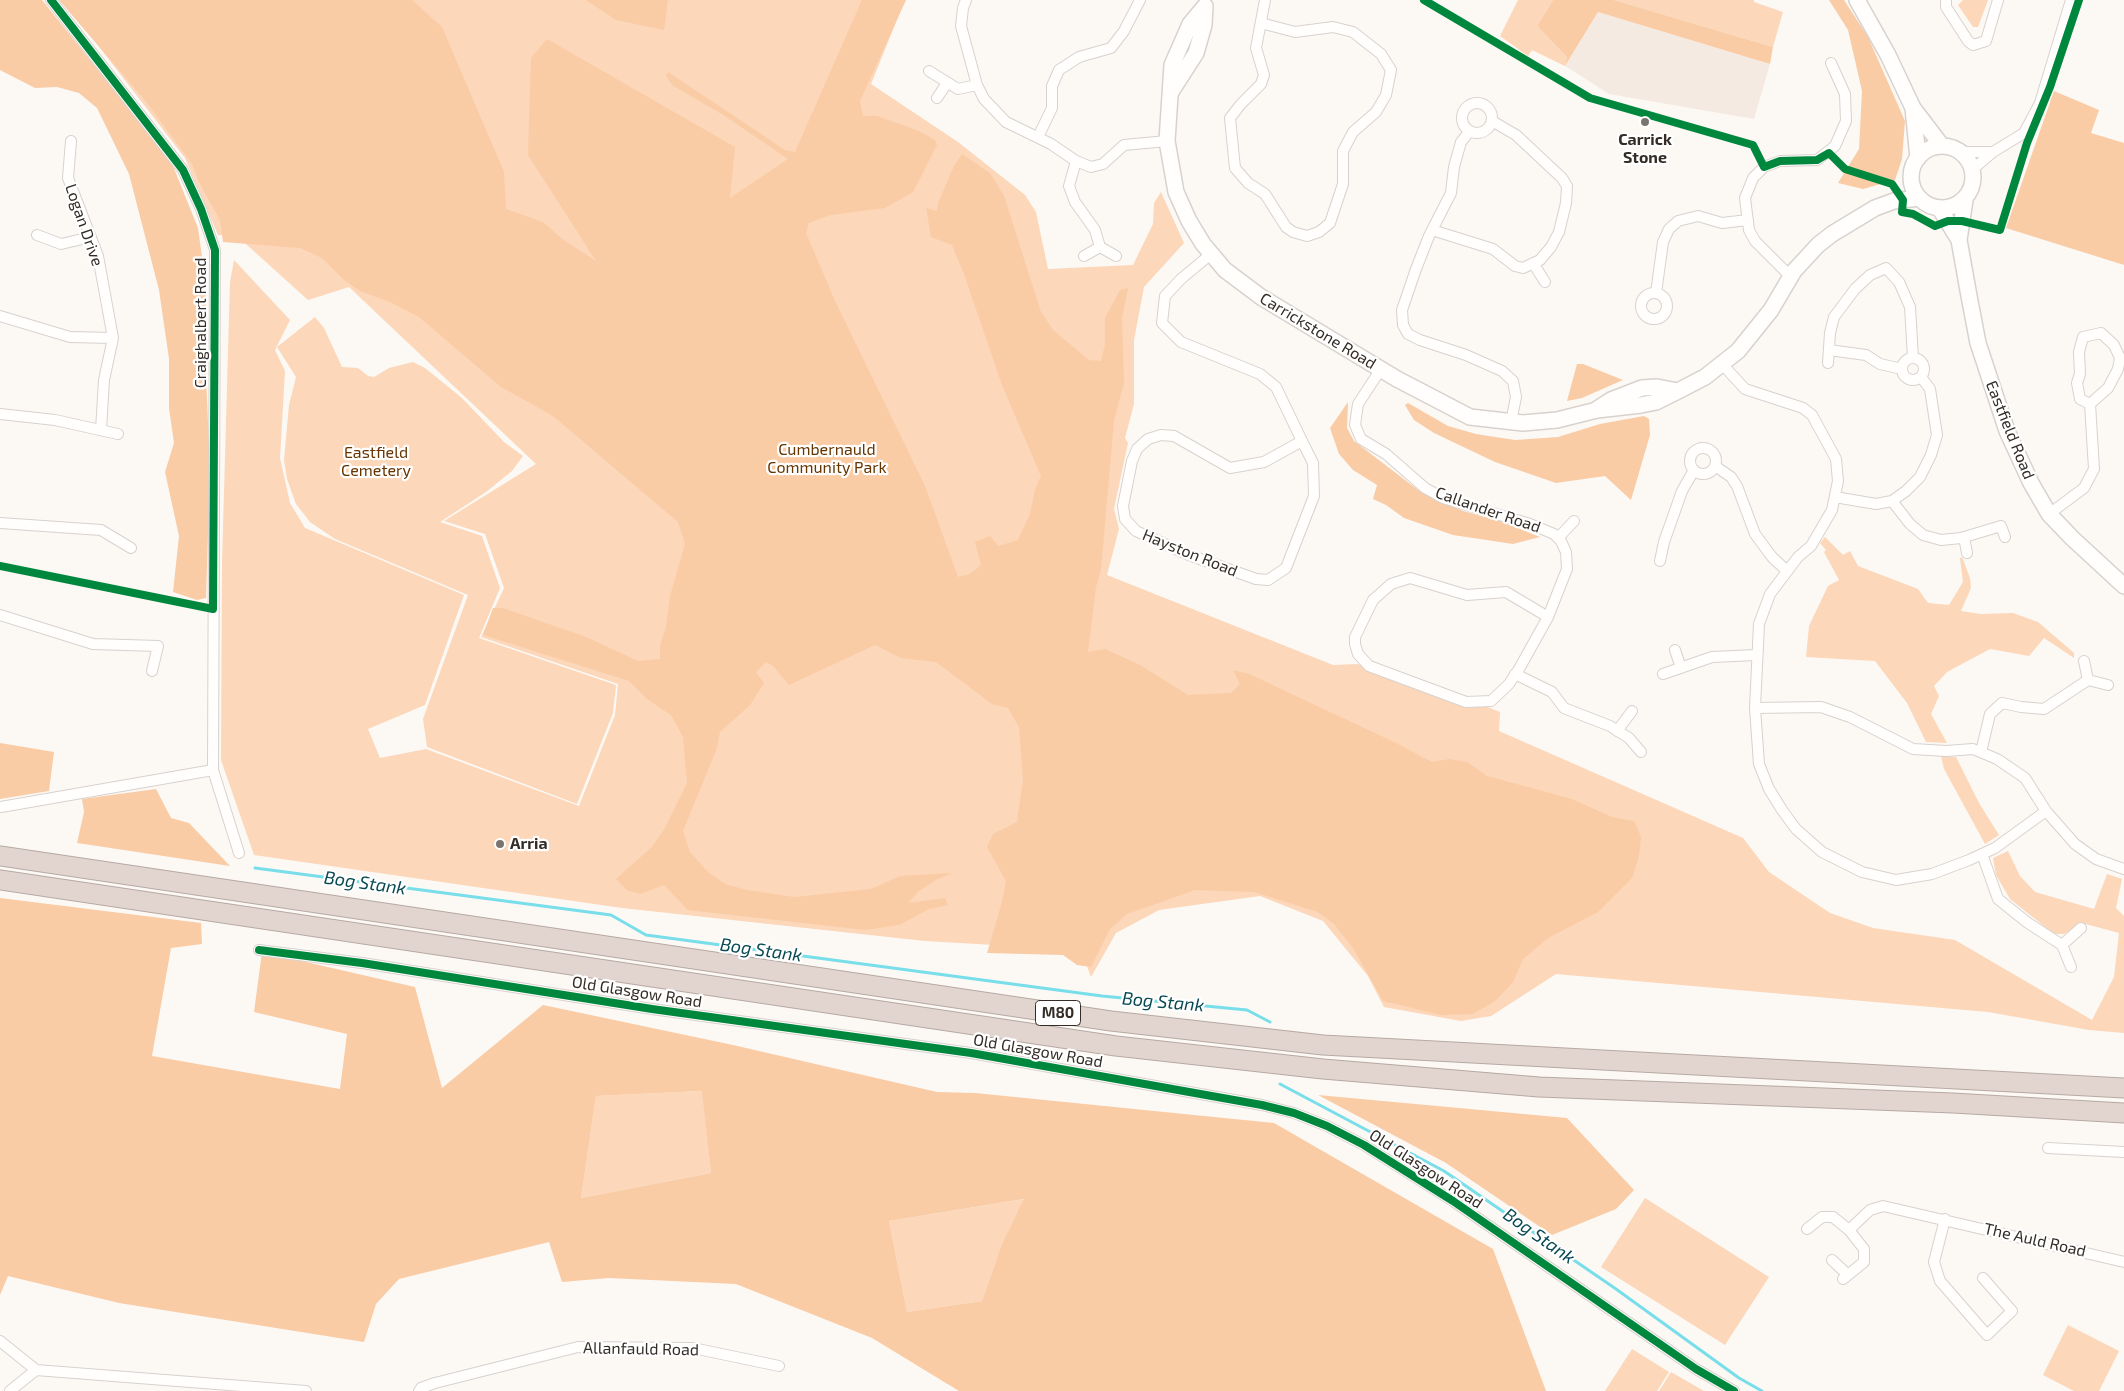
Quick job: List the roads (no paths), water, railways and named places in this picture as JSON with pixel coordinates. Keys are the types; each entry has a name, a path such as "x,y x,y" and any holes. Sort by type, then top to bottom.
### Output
{"highway":[{"name":"M80","path":"0,856 1102,1020 1323,1045 2124,1088"},
{"name":"M80","path":"0,880 1116,1046 1323,1070 1539,1087 1953,1103 2124,1113"}],"street":[{"name":"Craighalbert Road","path":"50,0 183,170 201,209 215,250 213,770 239,853"},
{"path":"966,0 961,26 977,85 984,99 1006,122 1038,138 1076,161 1091,167 1108,161 1124,145 1167,141"},
{"path":"1038,138 1052,108 1052,86 1059,70 1078,57 1110,48 1124,31 1140,0"},
{"path":"1261,23 1296,32 1333,27 1353,32 1381,54 1391,70 1386,95 1376,112 1354,132 1343,151 1343,184 1330,223 1319,232 1307,236 1293,232 1286,227 1265,194 1248,183 1235,168 1230,118 1241,104 1262,84 1264,74 1256,48 1265,0"},
{"path":"1857,0 1888,55 1913,108 1942,146"},
{"path":"1946,0 1946,7 1968,41 1973,45 1986,41 1998,0"},
{"path":"1973,169 1993,152 2024,133 2040,103 2071,0"},
{"name":"Carrickstone Road","path":"1206,3 1190,24 1172,65 1167,141 1176,192 1189,221 1211,254 1237,279 1261,297 1381,369 1470,417 1523,423 1557,420 1597,410 1656,402 1678,392 1705,377 1722,364 1755,332 1805,258 1832,234 1849,222 1894,201 1919,198"},
{"path":"1791,277 1756,240 1750,230 1745,198 1752,178 1764,167 1780,161 1817,160 1835,146 1846,121 1845,94 1831,63"},
{"path":"929,71 958,89 977,85"},
{"path":"937,98 947,83"},
{"path":"1432,230 1493,250 1515,266 1523,268 1540,260 1551,247 1559,232 1566,203 1567,186 1562,178 1516,135 1492,121 1487,107 1473,104 1465,109 1462,119 1469,132"},
{"path":"1894,201 1911,176 1918,158 1913,108"},
{"path":"1469,132 1484,132 1492,121"},
{"path":"1469,132 1461,142 1454,167 1452,192 1432,230 1402,310 1403,325 1408,334 1420,340 1466,355 1502,371 1513,382 1516,397 1510,422"},
{"name":"Logan Drive","path":"71,141 68,178 98,256 113,338 104,380 102,430"},
{"path":"1918,158 1929,149 1942,146 1960,152 1993,152"},
{"path":"1911,176 1914,190 1927,205 1940,209 1954,207 1965,200 1973,184 1973,169 1960,152"},
{"path":"1076,161 1069,186 1083,217 1095,230 1100,247 1116,256"},
{"name":"Eastfield Road","path":"1965,200 1960,240 1978,342 1996,403 2018,458 2049,514 2124,586"},
{"name":"Eastfield Road","path":"1940,209 1960,240"},
{"path":"1656,293 1663,242 1670,229 1678,221 1698,216 1722,223 1748,220"},
{"path":"37,235 61,244 90,238"},
{"path":"1084,256 1100,247"},
{"name":"Hayston Road","path":"1211,254 1181,279 1165,296 1162,324 1181,342 1260,374 1276,387 1313,463 1314,496 1286,568 1268,580 1256,579 1189,554 1136,531 1125,519 1124,506 1132,461 1137,449 1148,439 1161,435 1174,436 1230,468 1264,462 1302,441"},
{"path":"1533,263 1545,282"},
{"path":"1828,363 1834,317 1855,289 1870,275 1886,268 1899,282 1910,307 1913,358"},
{"path":"0,316 70,337 113,338"},
{"path":"2101,333 2114,345 2120,358 2118,369 2108,388 2090,404 2080,399 2077,383 2080,374 2078,352 2083,337 2101,333"},
{"path":"1829,350 1866,356 1880,364 1902,370"},
{"path":"1913,358 1920,360 1924,365 1924,373 1916,380 1909,380 1902,370 1906,361 1913,358"},
{"path":"1722,364 1745,389 1803,408 1812,415 1836,459 1838,481 1832,510 1811,546 1798,557 1770,594 1762,610 1756,655 1755,708 1760,764 1769,789 1796,829 1822,852 1862,872 1896,880 1940,872 1982,854 1995,848 2046,811"},
{"name":"Callander Road","path":"1381,369 1358,404 1354,425 1361,439 1386,454 1425,488 1443,498 1530,524 1554,534 1566,552 1567,569 1548,616 1515,674 1509,684 1491,701 1466,702 1369,666 1358,654 1354,644 1355,637 1373,600 1380,591 1399,580 1410,578 1467,595 1506,592 1548,616"},
{"path":"1835,497 1876,504 1892,501 1906,491 1920,477 1938,436 1930,389 1921,377"},
{"path":"2049,514 2084,488 2094,469 2090,404"},
{"path":"0,414 55,420 118,434"},
{"path":"1700,449 1713,452 1716,458 1715,466 1711,472 1706,474 1694,470 1691,464 1691,457 1700,449"},
{"path":"1715,466 1731,477 1741,494 1747,517 1759,541 1787,571"},
{"path":"1660,561 1664,542 1682,491 1694,470"},
{"path":"1892,501 1910,524 1923,535 1941,540 1964,537 2001,526 2005,537"},
{"name":"Callander Road","path":"1558,538 1574,521"},
{"path":"0,523 101,530 131,548"},
{"path":"1964,537 1967,553"},
{"path":"0,615 93,644 158,646 152,671"},
{"path":"1675,650 1681,668"},
{"path":"1663,674 1722,655 1756,655"},
{"path":"2084,661 2088,680"},
{"path":"1515,674 1552,692 1564,708 1618,731 1628,738 1641,752"},
{"path":"1981,752 1990,714 2002,703 2021,708 2044,709 2088,680 2108,685"},
{"path":"1755,708 1821,707 1850,717 1913,749 1946,751 1973,749 1981,752 1997,759 2025,778 2046,811 2075,844 2096,859 2124,869"},
{"path":"1618,731 1632,711"},
{"path":"1,807 213,770"},
{"path":"1982,854 1998,899 2028,923 2062,945 2071,967"},
{"path":"2062,945 2081,928"},
{"name":"Old Glasgow Road","path":"259,950 362,963 652,1009 971,1053 1262,1105 1294,1113 1327,1126 1364,1145 1453,1201 1696,1369 1734,1391"},
{"path":"2048,1148 2124,1152"},
{"name":"The Auld Road","path":"1849,1230 1870,1210 1883,1206 2124,1262"},
{"path":"1807,1229 1822,1217 1833,1217 1849,1230 1864,1249 1864,1262 1846,1277 1832,1260"},
{"path":"1945,1219 1934,1262 1940,1281 1987,1335 2012,1311 1983,1278"},
{"path":"0,1341 36,1370 306,1391"},
{"name":"Allanfauld Road","path":"419,1391 421,1388 435,1383 578,1347 687,1347 779,1366"},
{"path":"10,1391 36,1370"}],"waterway":[{"name":"Bog Stank","path":"255,868 611,915 646,935 1102,996 1247,1010 1270,1022"},
{"name":"Bog Stank","path":"1280,1084 1444,1171 1616,1289 1739,1378 1762,1391"}],"place":[{"name":"Carrick Stone","path":"1645,122"},
{"name":"Arria","path":"500,844"}],"park label":[{"name":"Cumbernauld Community Park","path":"827,459"},
{"name":"Eastfield Cemetery","path":"376,462"}]}
